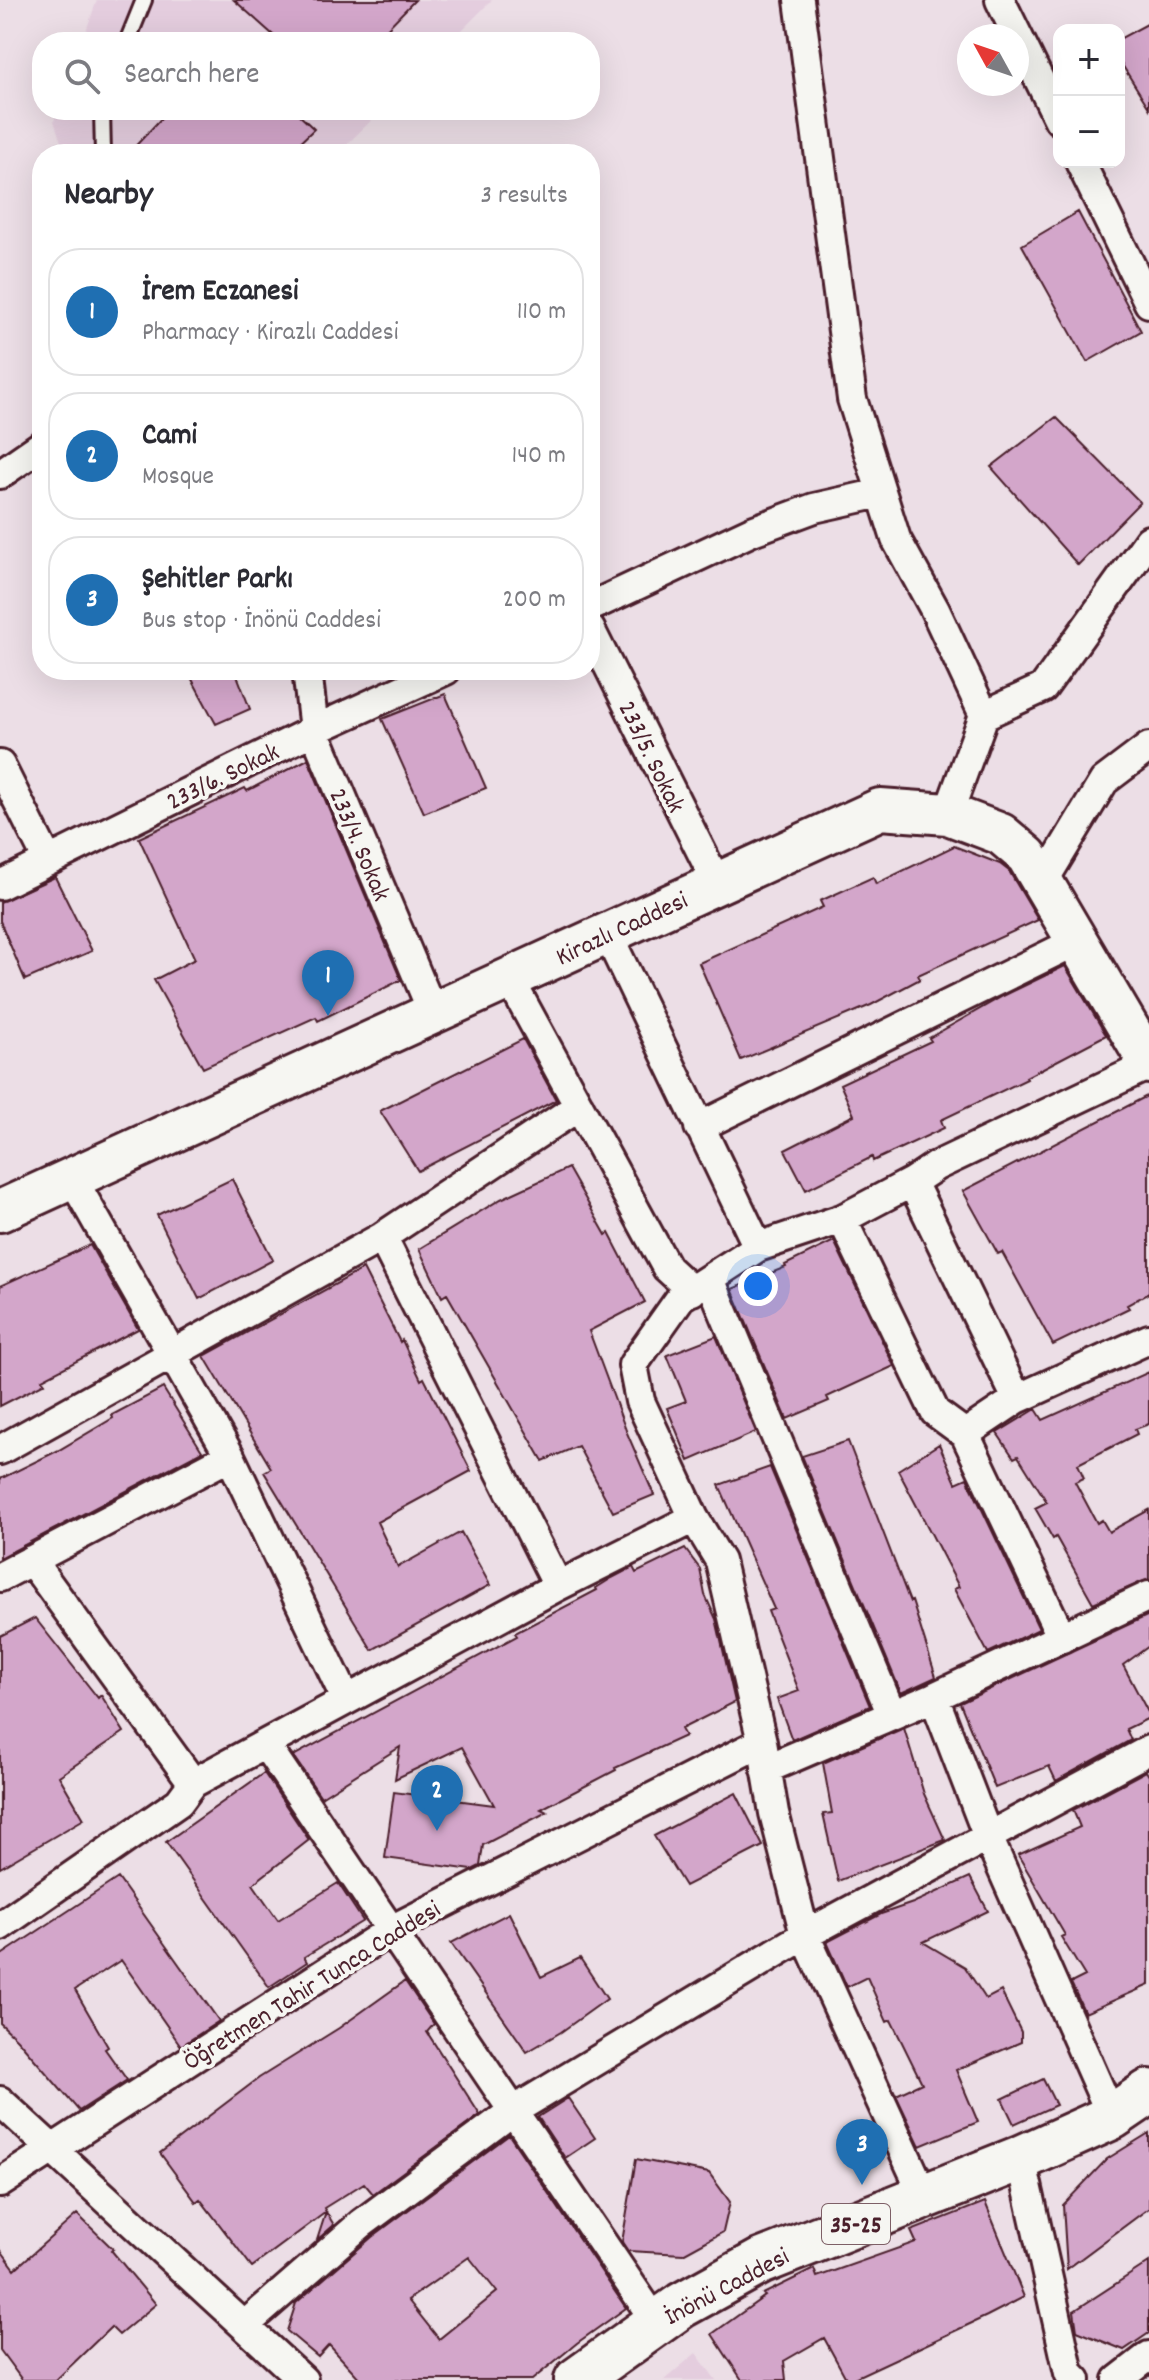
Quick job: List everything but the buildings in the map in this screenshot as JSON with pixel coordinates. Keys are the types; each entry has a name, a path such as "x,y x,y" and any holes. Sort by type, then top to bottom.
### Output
{"main road":[{"name":"Kirazlı Caddesi","path":"0,1211 880,809 948,814 1001,834 1027,856 1149,1064"},
{"name":"İnönü Caddesi","path":"577,2380 656,2322 723,2280 760,2262 1021,2158 1112,2117 1149,2092"}],"street":[{"path":"799,0 852,399 896,539 935,610 984,715 948,814"},
{"path":"1000,0 1053,108"},
{"path":"1083,168 1149,303"},
{"path":"0,474 32,452"},
{"path":"600,602 752,531 814,508 881,493"},
{"path":"984,715 1043,688 1149,540"},
{"name":"233/5. Sokak","path":"600,649 717,883"},
{"name":"233/4. Sokak","path":"308,680 314,730 433,1013"},
{"name":"233/6. Sokak","path":"0,885 314,730 424,680"},
{"path":"1043,882 1104,781 1149,747"},
{"path":"0,765 48,861"},
{"path":"607,933 758,1247"},
{"path":"699,1127 1077,941"},
{"path":"509,978 667,1268 701,1285 892,1715"},
{"path":"925,2198 805,1935 774,1813 720,1561 694,1518 640,1401 633,1365 681,1297 758,1247 842,1219 936,1166 1149,1064"},
{"path":"0,1450 382,1237 579,1106"},
{"path":"72,1178 230,1456 346,1699"},
{"path":"912,1182 1017,1399"},
{"path":"842,1219 935,1412 965,1434 1062,1638"},
{"path":"382,1237 558,1586"},
{"path":"965,1434 1017,1399 1149,1339"},
{"path":"0,1577 230,1456"},
{"path":"0,1926 179,1802 193,1783 558,1586 694,1518"},
{"path":"31,1560 193,1783"},
{"name":"Öğretmen Tahir Tunca Caddesi","path":"0,2183 391,1930 764,1755 892,1715 1149,1596"},
{"path":"934,1697 988,1837 1112,2117"},
{"path":"265,1744 656,2322"},
{"path":"245,2325 361,2224 513,2111 805,1935 1149,1750"},
{"path":"0,2101 303,2380"},
{"path":"1021,2158 1069,2378"},
{"path":"1118,2380 1149,2356"}],"lane":[{"path":"131,32 144,0"},
{"path":"102,120 103,144"}],"shaded area":[{"path":"97,0 492,0 460,32 86,32"},
{"path":"372,120 347,144 62,144 54,121"},
{"path":"696,2353 716,2380 664,2380"}],"place":[{"name":"İrem Eczanesi","path":"328,1016"},
{"name":"Cami","path":"437,1831"},
{"name":"Şehitler Parkı","path":"862,2185"}]}
